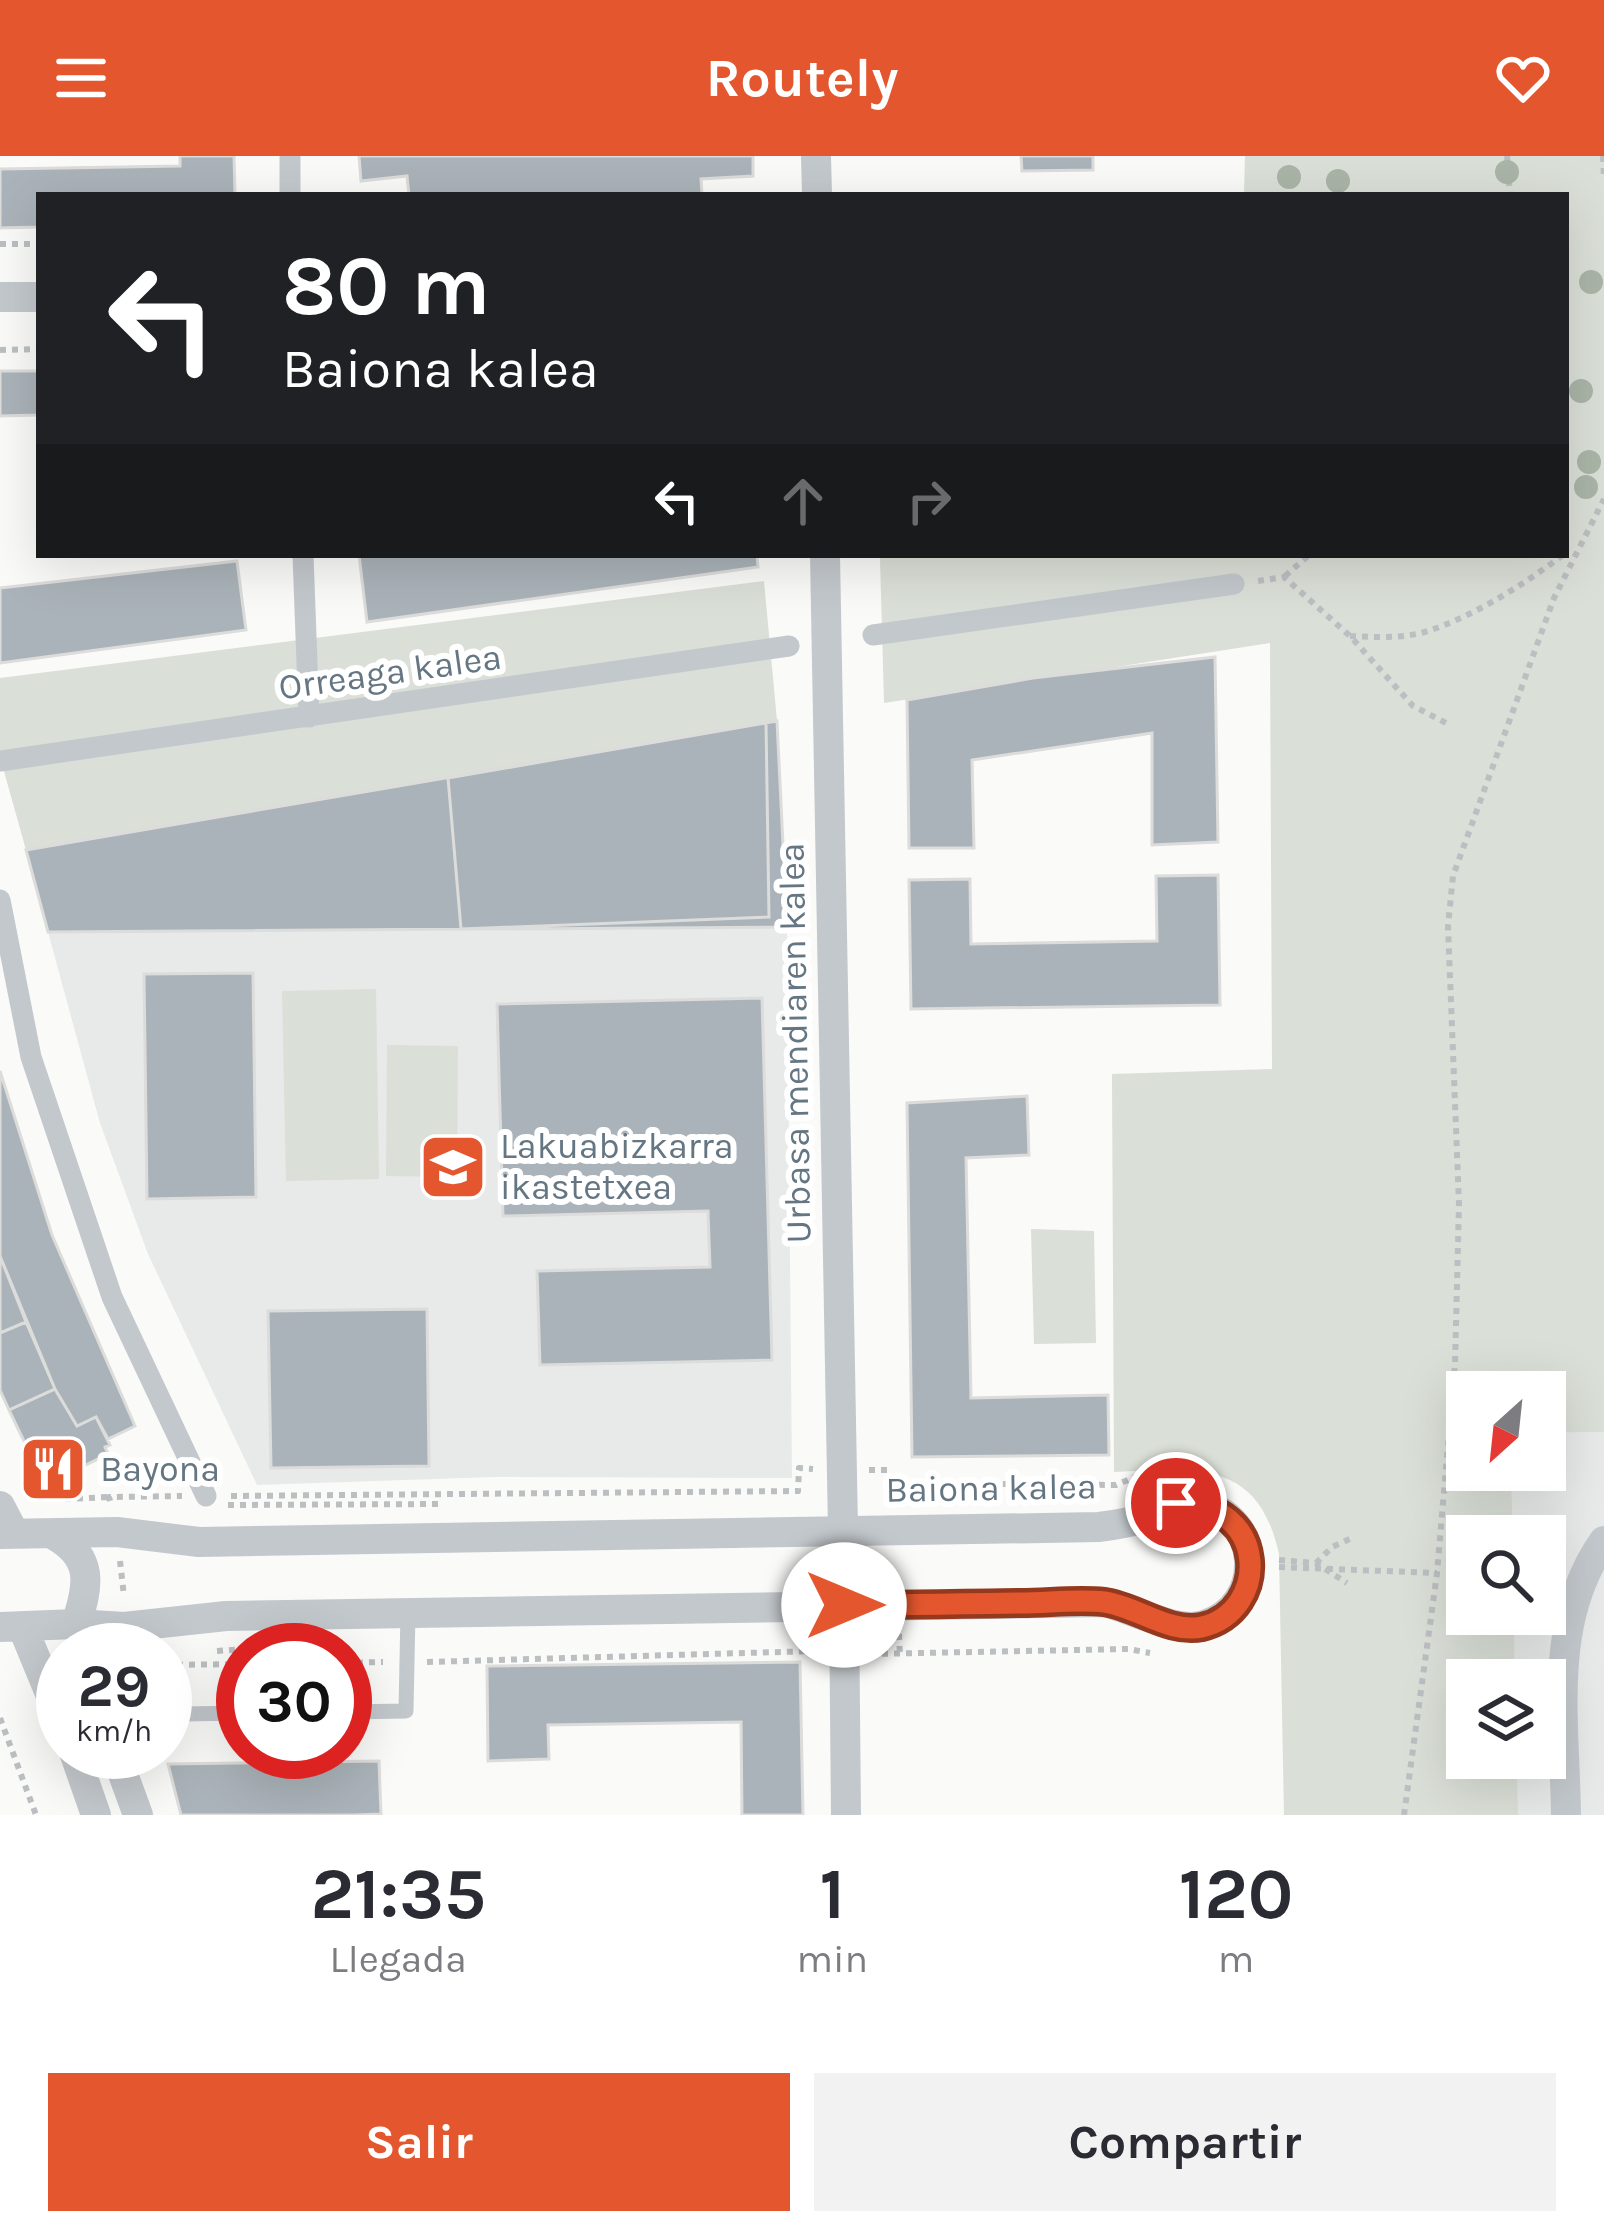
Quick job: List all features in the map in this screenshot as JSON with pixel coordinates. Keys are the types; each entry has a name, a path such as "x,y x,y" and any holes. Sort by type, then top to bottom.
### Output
{"street":[{"path":"290,156 290,192"},
{"path":"816,156 817,192"},
{"path":"0,297 36,297"},
{"path":"303,558 309,717"},
{"name":"Urbasa mendiaren kalea","path":"825,558 843,1529"},
{"path":"872,634 1234,584"},
{"name":"Orreaga kalea","path":"0,761 789,646"},
{"path":"0,900 31,1057 112,1298 206,1496"},
{"name":"Baiona kalea","path":"5,1524 53,1535 117,1532 199,1541 1099,1527 1132,1522 1176,1503 1195,1503 1218,1509 1239,1527 1246,1538 1250,1570 1243,1595 1229,1612 1202,1627 1174,1626 1105,1602 226,1616 161,1623"},
{"path":"53,1535 70,1544 85,1570 86,1593 75,1623"},
{"path":"1566,1815 1564,1640 1582,1575 1603,1542"},
{"path":"844,1605 847,1815"},
{"path":"11,1627 36,1674"},
{"path":"83,1779 96,1815"},
{"path":"125,1779 138,1815"}],"lane":[{"path":"372,1712 406,1711 408,1612"}],"path":[{"path":"1508,156 1510,192"},
{"path":"1603,156 1604,179"},
{"path":"0,244 36,244"},
{"path":"0,350 36,349"},
{"path":"1404,1815 1437,1574 1456,1341 1459,1204 1448,926 1453,876 1554,598 1604,498"},
{"path":"1569,550 1584,539"},
{"path":"1234,584 1284,577 1306,558"},
{"path":"1350,636 1396,637 1428,631 1496,600 1558,558"},
{"path":"1284,577 1350,636 1413,706 1448,724"},
{"path":"206,1496 798,1491 799,1468 889,1470"},
{"path":"894,1529 889,1483 1116,1485 1142,1474 1187,1472"},
{"path":"51,1500 109,1497"},
{"path":"1320,1566 1332,1547 1352,1538"},
{"path":"1274,1547 1278,1564 1274,1582"},
{"path":"1320,1566 1347,1583"},
{"path":"1267,1567 1437,1574"},
{"path":"897,1605 899,1657"},
{"path":"372,1663 844,1650 899,1657 1128,1649 1168,1656"},
{"path":"0,1718 36,1815"}],"shaded area":[{"path":"1245,156 1604,156 1604,1432 1566,1433 1566,1371 1446,1371 1446,1491 1512,1491 1512,1515 1446,1515 1446,1635 1514,1635 1515,1659 1446,1659 1446,1779 1517,1779 1518,1815 1284,1815 1279,1554 1269,1523 1256,1500 1219,1476 1171,1470 1114,1472 1112,1074 1272,1069 1270,643 884,703 880,558 1569,558 1569,192 1244,192"},
{"path":"764,581 777,721 26,850 0,757 0,678"},
{"name":"Lakuabizkarra ikastetxea","path":"787,927 792,1478 494,1477 257,1485 148,1254 100,1123 48,932"},
{"path":"376,989 379,1179 286,1181 282,991"},
{"path":"387,1045 458,1046 457,1177 386,1176"},
{"path":"1031,1229 1094,1231 1096,1343 1034,1344"},
{"path":"1604,1432 1604,1815 1518,1815 1517,1779 1566,1779 1566,1659 1515,1659 1514,1635 1566,1635 1566,1515 1512,1515 1512,1491 1566,1491 1566,1433"}],"building":[{"path":"180,156 234,156 235,192 36,192 36,227 0,228 0,169 180,166"},
{"path":"359,156 753,156 753,176 701,179 702,192 409,192 407,176 361,181"},
{"path":"1021,156 1093,156 1093,170 1022,171"},
{"path":"0,371 36,371 36,415 0,416"},
{"path":"359,558 757,558 758,567 367,622"},
{"path":"237,561 246,630 0,663 0,588"},
{"path":"1215,657 1218,842 1152,845 1152,733 972,760 974,848 909,848 907,700 1033,678"},
{"path":"777,721 787,927 48,932 26,850"},
{"path":"766,723 769,917 461,929 448,778"},
{"path":"1218,875 1220,1005 911,1009 909,880 970,879 971,944 1157,941 1156,876"},
{"path":"253,973 256,1197 147,1199 144,974"},
{"path":"762,998 772,1360 540,1365 537,1271 710,1267 708,1211 503,1216 497,1004"},
{"path":"0,1071 52,1235 135,1426 108,1439 96,1417 77,1426 55,1389 0,1256"},
{"path":"1027,1096 1029,1155 966,1158 971,1398 1108,1395 1109,1455 912,1457 907,1103"},
{"path":"0,1256 26,1322 0,1333"},
{"path":"427,1309 429,1466 271,1468 268,1311"},
{"path":"26,1322 55,1389 9,1410 0,1390 0,1333"},
{"path":"55,1389 77,1426 96,1417 110,1445 105,1447 108,1454 45,1485 9,1410"},
{"path":"800,1662 803,1815 742,1815 741,1722 548,1725 549,1759 488,1761 487,1666"},
{"path":"372,1761 379,1761 381,1814 181,1815 172,1779 192,1779 192,1764 216,1763 216,1779 372,1779"}],"place":[{"name":"Lakuabizkarra ikastetxea","path":"453,1167"},
{"name":"Bayona","path":"53,1469"}],"route":[{"path":"844,1605 1105,1602 1174,1626 1202,1627 1229,1612 1243,1595 1250,1570 1246,1538 1218,1509 1176,1503"}]}
